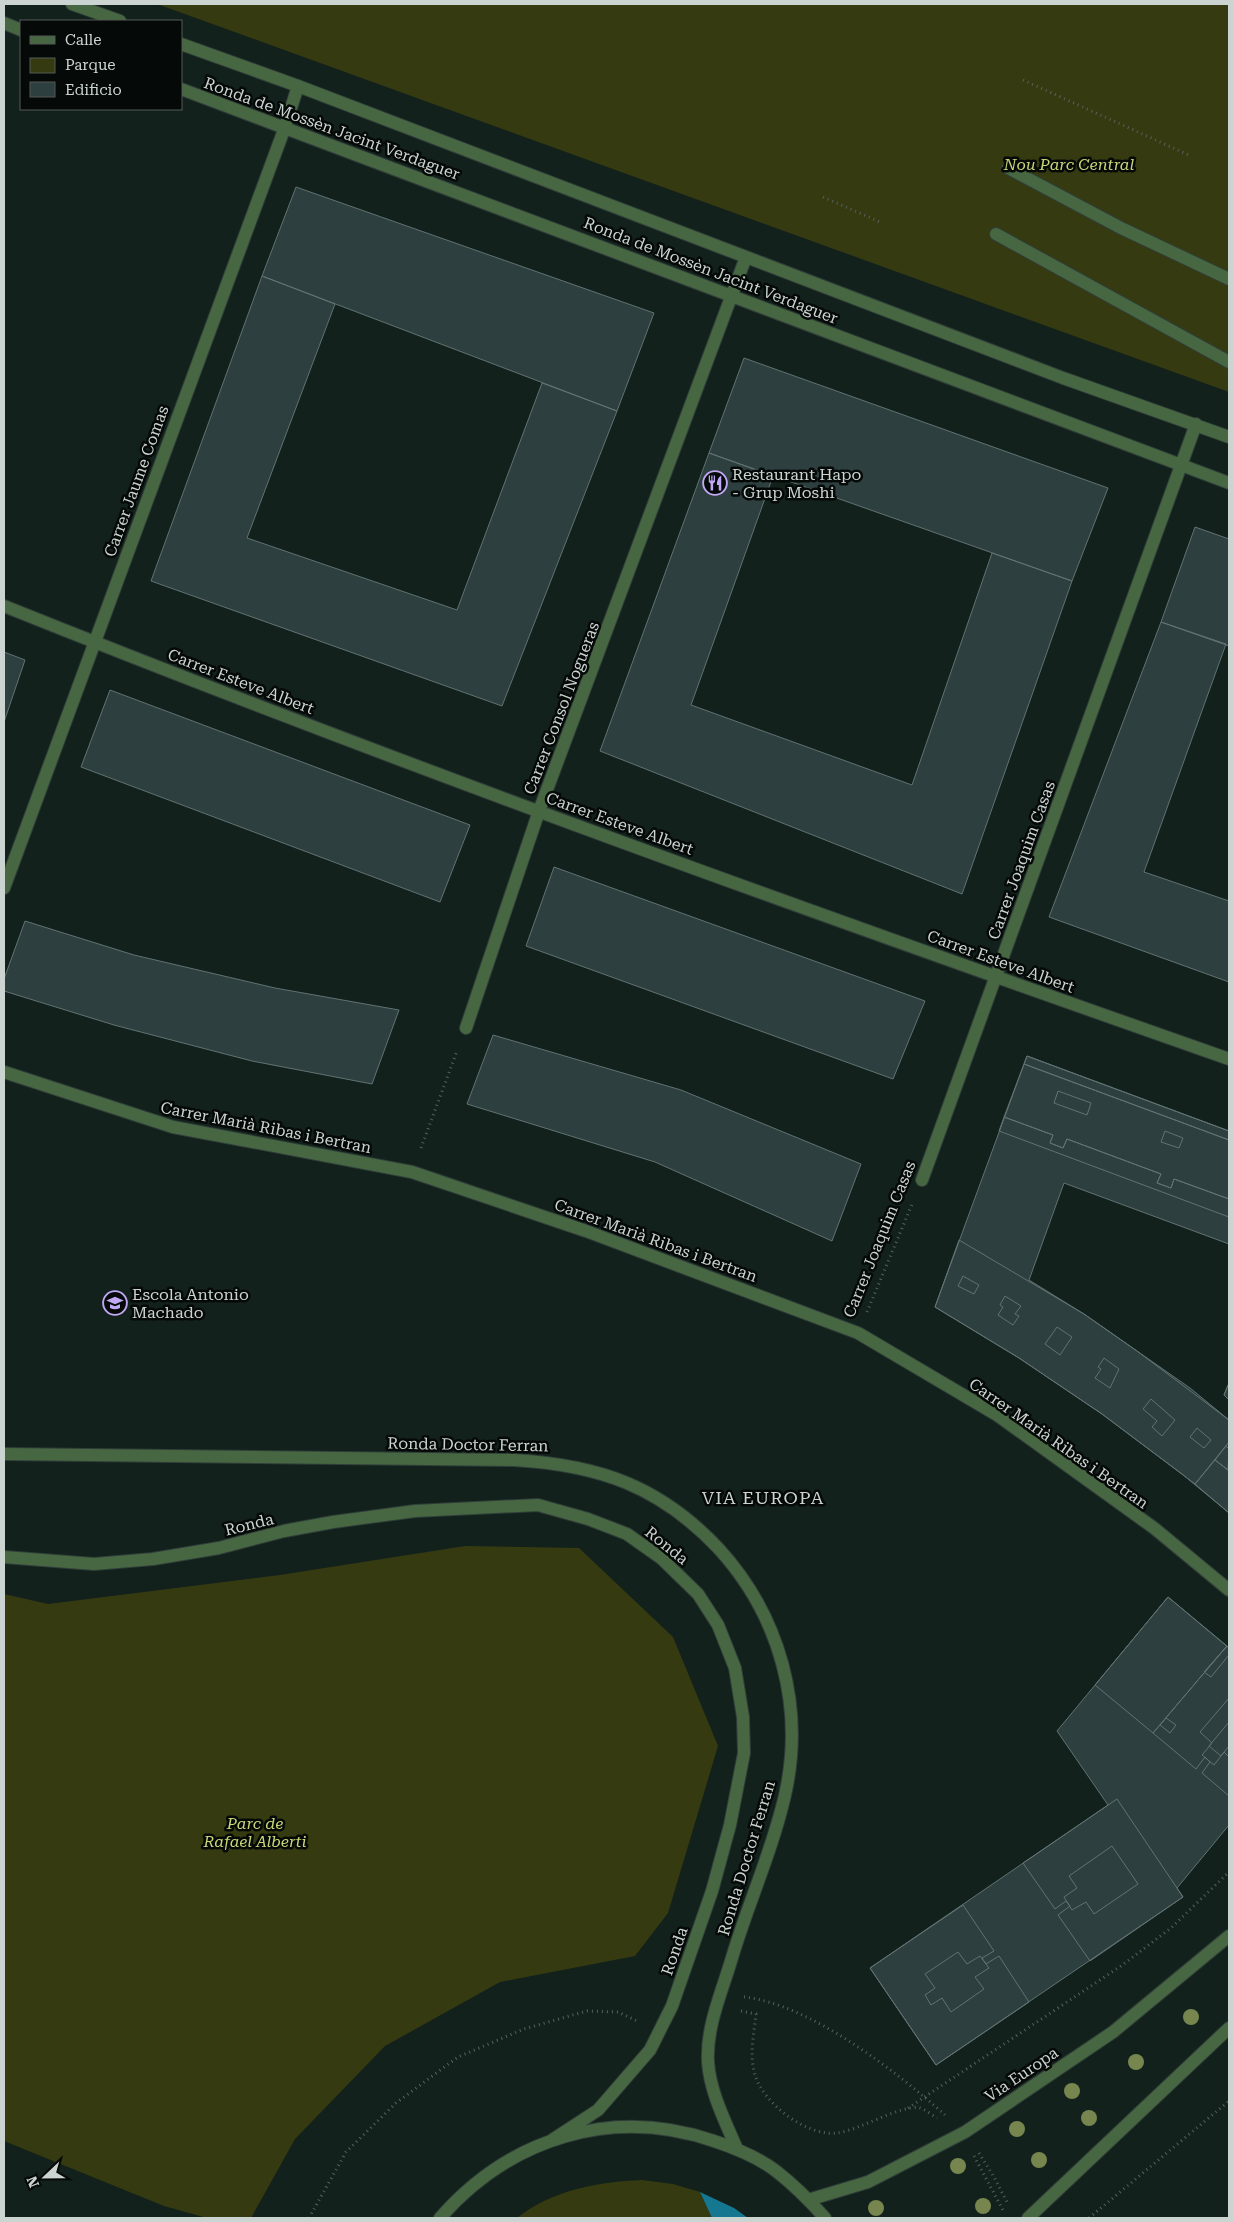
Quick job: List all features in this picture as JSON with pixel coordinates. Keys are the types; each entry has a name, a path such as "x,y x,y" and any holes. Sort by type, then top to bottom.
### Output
{"street":[{"path":"72,4 117,20"},
{"path":"4,24 20,30"},
{"name":"Ronda de Mossèn Jacint Verdaguer","path":"182,44 298,86 1063,378 1229,436"},
{"name":"Carrer Jaume Comas","path":"4,888 285,127 298,86"},
{"name":"Ronda de Mossèn Jacint Verdaguer","path":"182,89 1229,483"},
{"path":"1008,168 1122,228 1229,279"},
{"path":"996,234 1229,362"},
{"name":"Carrer Consol Nogueras","path":"466,1028 539,811 746,257"},
{"name":"Carrer Joaquim Casas","path":"922,1180 1196,424"},
{"name":"Carrer Esteve Albert","path":"4,606 539,811 995,977 1229,1059"},
{"name":"Carrer Marià Ribas i Bertran","path":"4,1072 173,1128 412,1172 586,1230 858,1333 997,1415 1154,1528 1229,1590"},
{"name":"Ronda Doctor Ferran","path":"4,1454 514,1460 554,1463 608,1475 647,1491 686,1517 738,1570 759,1602 778,1649 789,1688 792,1728 791,1761 785,1796 711,2027 708,2064 712,2088 737,2149"},
{"name":"Ronda","path":"4,1557 94,1564 152,1559 219,1548 333,1522 415,1511 538,1505 588,1519 627,1534 661,1558 698,1594 718,1626 735,1668 743,1717 744,1753 730,1825 712,1891 672,2006 650,2050 598,2110 552,2140"},
{"name":"Via Europa","path":"808,2200 868,2182 965,2132 1112,2032 1229,1936"},
{"path":"1028,2218 1229,2028"},
{"path":"440,2218 486,2174 518,2155 552,2140 598,2128 645,2126 692,2133 737,2149 775,2170 825,2218"}],"path":[{"path":"1023,80 1191,156"},
{"path":"823,197 880,222"},
{"path":"412,1172 466,1028"},
{"name":"Carrer Joaquim Casas","path":"858,1333 922,1180"},
{"path":"739,2010 756,2014 752,2057 755,2076 776,2107 798,2123 823,2133 852,2130 907,2108 1121,1966 1171,1928 1229,1872"},
{"path":"721,1994 751,1997 798,2012 859,2046 918,2090 965,2132 994,2177 1010,2210"},
{"path":"309,2218 346,2152 396,2103 458,2057 524,2029 587,2011 618,2012 645,2025"},
{"path":"1089,2218 1229,2101"},
{"path":"907,2108 921,2108 938,2119"},
{"path":"972,2152 1007,2218"}],"green space":[{"name":"Nou Parc Central","path":"157,4 1229,4 1229,392"},
{"name":"Parc de Rafael Alberti","path":"465,1546 579,1548 673,1637 718,1746 668,1913 635,1956 500,1982 385,2046 295,2139 251,2218 207,2218 164,2206 4,2141 4,1594 48,1604 280,1575"},
{"path":"642,2180 673,2184 700,2192 712,2218 517,2218 545,2201 576,2189"}],"water":[{"path":"700,2192 734,2208 748,2218 712,2218"}],"building":[{"path":"296,187 654,313 617,411 262,276"},
{"path":"262,276 335,304 247,538 457,610 542,383 617,411 502,706 151,581"},
{"path":"744,358 1108,488 1072,581 709,453"},
{"path":"709,453 773,476 691,705 912,785 992,553 1072,581 962,894 600,751"},
{"path":"1195,527 1229,539 1229,646 1161,622"},
{"path":"1161,622 1226,644 1144,872 1229,901 1229,982 1049,917"},
{"path":"4,652 25,660 4,722"},
{"path":"110,690 470,825 440,902 81,767"},
{"path":"554,867 925,1001 893,1079 526,946"},
{"path":"25,921 134,955 275,988 399,1010 372,1084 252,1061 114,1025 4,991 4,979"},
{"path":"493,1035 681,1090 861,1164 832,1241 655,1162 467,1104"},
{"path":"1027,1056 1229,1131 1229,1244 1064,1183 1029,1280 1084,1314 1137,1351 1229,1420 1229,1513 1182,1474 1102,1414 1019,1358 935,1307"},
{"path":"1027,1056 1229,1131 1229,1140 1024,1064"},
{"path":"1024,1064 1229,1140 1229,1199 1174,1179 1171,1188 1157,1183 1161,1174 1067,1139 1063,1148 1050,1143 1053,1135 1004,1117"},
{"path":"1058,1091 1091,1103 1087,1115 1054,1103"},
{"path":"1004,1117 1053,1135 1050,1143 1063,1148 1067,1139 1161,1174 1157,1183 1171,1188 1174,1179 1229,1199 1229,1217 999,1131"},
{"path":"1165,1131 1183,1138 1179,1148 1161,1142"},
{"path":"959,1240 1084,1314 1190,1388 1229,1420 1229,1442 1195,1484 1102,1414 1019,1358 935,1307"},
{"path":"963,1276 979,1285 974,1294 958,1286"},
{"path":"1005,1296 1021,1306 1015,1314 1019,1316 1013,1325 998,1315 1003,1307 1000,1305"},
{"path":"1057,1327 1072,1337 1060,1355 1045,1344"},
{"path":"1104,1358 1119,1369 1110,1388 1095,1378 1101,1369 1098,1367"},
{"path":"1229,1383 1229,1400 1224,1395"},
{"path":"1229,1385 1229,1400 1224,1395"},
{"path":"1151,1399 1175,1420 1162,1436 1152,1427 1157,1421 1143,1409"},
{"path":"1197,1428 1211,1440 1204,1448 1190,1437"},
{"path":"1226,1446 1229,1449 1228,1470 1215,1460"},
{"path":"1215,1460 1229,1469 1229,1513 1195,1484"},
{"path":"1168,1597 1227,1646 1153,1733 1095,1685"},
{"path":"1168,1597 1229,1648 1229,1825 1177,1888 1183,1897 936,2065 870,1968 1108,1805 1057,1731"},
{"path":"1227,1646 1229,1648 1229,1655 1211,1677 1204,1672"},
{"path":"1227,1646 1229,1648 1229,1796 1202,1773 1210,1762 1205,1757 1196,1769 1153,1733"},
{"path":"1229,1698 1229,1757 1224,1752 1214,1765 1202,1755 1212,1743 1200,1732"},
{"path":"1166,1718 1176,1725 1170,1733 1160,1725"},
{"path":"1229,1722 1229,1746 1221,1756 1209,1746"},
{"path":"1117,1799 1183,1897 1090,1961 1058,1915 1070,1906 1066,1901 1055,1909 1023,1863"},
{"path":"1112,1846 1138,1884 1094,1914 1086,1902 1072,1910 1064,1897 1077,1888 1069,1876"},
{"path":"963,1905 994,1951 982,1958 986,1964 999,1956 1029,2002 936,2065 870,1968"},
{"path":"958,1952 967,1964 980,1956 989,1968 975,1977 984,1989 951,2012 942,1998 931,2005 925,1995 935,1988 925,1974"}],"place":[{"name":"Restaurant Hapo - Grup Moshi","path":"715,483"},
{"name":"Escola Antonio Machado","path":"115,1303"}],"district":[{"name":"VIA EUROPA","path":"763,1498"}]}
